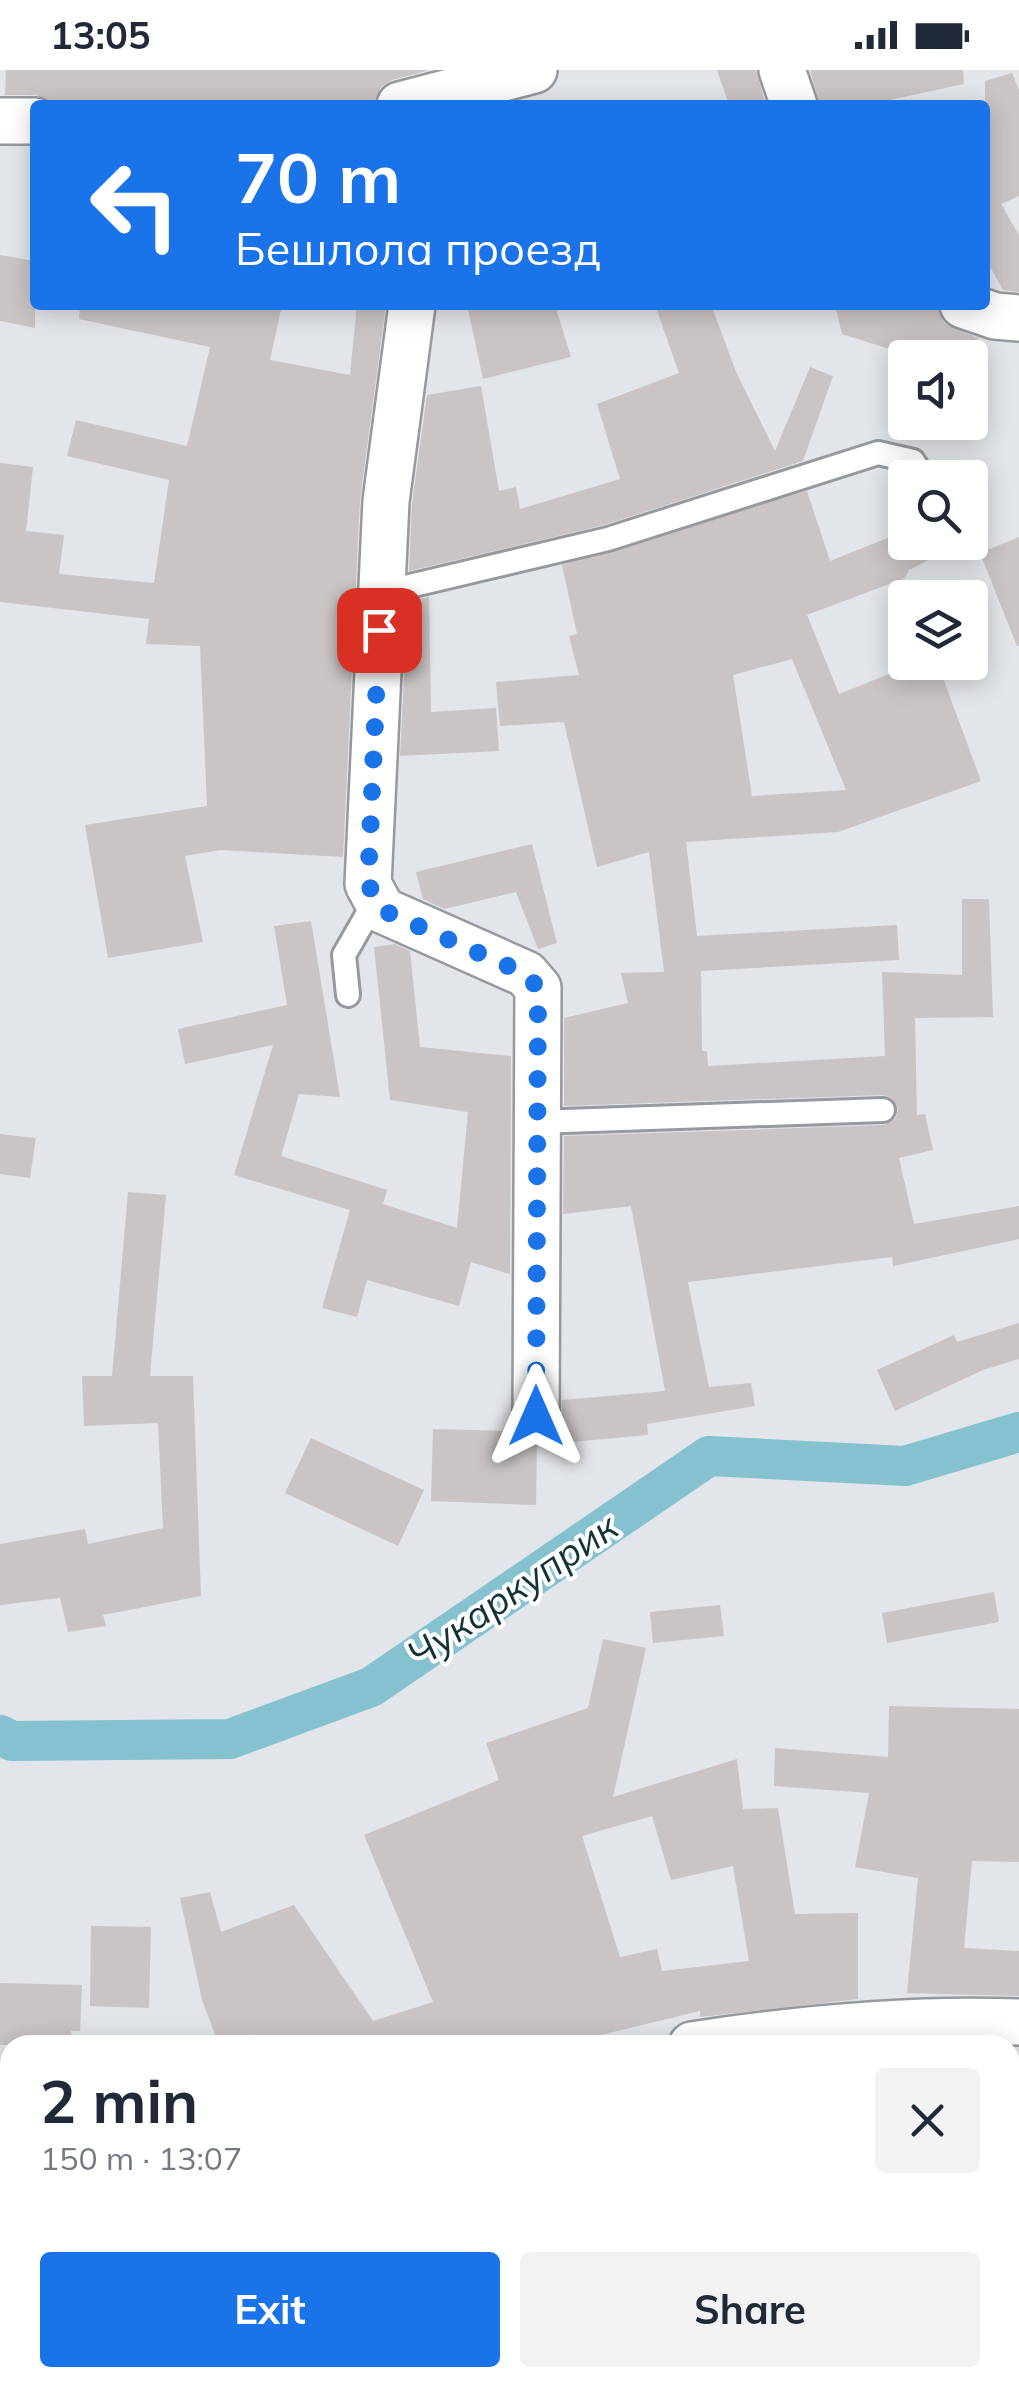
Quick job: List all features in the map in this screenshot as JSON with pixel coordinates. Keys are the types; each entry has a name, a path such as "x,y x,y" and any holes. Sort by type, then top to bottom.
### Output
{"street":[{"path":"419,100 534,70"},
{"path":"782,70 792,100"},
{"path":"0,121 30,121"},
{"path":"411,310 386,501 368,884 382,910 533,979 538,988 536,1416"},
{"path":"977,310 1019,318"},
{"path":"755,2035 786,2030 932,2032 1019,2022"}],"lane":[{"path":"380,594 608,539 878,453 909,460"},
{"path":"348,995 344,955 374,901"},
{"path":"536,1122 883,1110"}],"building":[{"path":"6,70 430,70 392,80 381,87 375,100 46,100 36,95 5,95"},
{"path":"717,70 756,70 765,100 727,100"},
{"path":"810,70 963,70 964,84 889,100 819,100"},
{"path":"1012,73 1019,90 1019,196 1001,204 1019,235 1019,292 1003,290 990,267 990,100 985,100 985,81"},
{"path":"0,255 30,260 30,310 35,310 35,328 0,321"},
{"path":"80,310 281,310 270,360 350,375 356,310 385,310 360,500 343,857 220,850 185,856 203,942 108,958 85,825 207,806 200,646 146,644 149,619 0,602 0,463 33,467 26,531 64,535 59,574 154,583 169,480 67,456 76,420 187,446 210,347 79,319"},
{"path":"468,310 557,310 571,357 483,379"},
{"path":"657,310 713,310 737,374 775,451 810,367 833,376 803,461 604,525 409,571 412,503 427,395 481,386 499,491 516,487 520,509 620,479 597,404 679,373"},
{"path":"836,310 938,310 944,323 978,338 888,340 888,349 842,334"},
{"path":"807,491 830,561 888,538 888,560 929,560 909,570 905,578 888,580 888,584 807,615 839,694 888,674 888,680 944,680 981,781 838,832 686,842 697,936 897,925 899,960 701,971 702,1051 707,1051 708,1066 885,1056 882,972 962,975 962,899 989,899 993,1017 915,1018 917,1115 925,1114 933,1150 899,1158 914,1224 1019,1206 1019,1239 893,1266 892,1257 688,1282 709,1387 751,1383 755,1406 647,1424 648,1435 560,1443 562,1400 665,1391 631,1206 563,1214 564,1136 884,1125 896,1118 898,1109 891,1097 882,1095 564,1106 564,1018 628,1003 621,973 664,972 649,852 597,867 564,722 500,726 496,682 579,675 569,636 577,634 562,565","holes":["792,659 846,790 752,796 733,675"]},
{"path":"1019,537 1019,646 983,560 988,560 988,550"},
{"path":"429,597 431,712 496,708 499,751 400,756 408,602"},
{"path":"532,844 557,943 538,949 516,892 444,909 423,899 416,872"},
{"path":"311,921 340,1097 299,1094 281,1156 387,1190 383,1204 457,1228 468,1112 390,1100 374,947 395,944 410,951 420,1047 511,1056 510,1274 471,1262 459,1306 367,1280 357,1317 322,1308 350,1210 234,1175 273,1045 185,1064 178,1029 287,1005 274,926"},
{"path":"0,1134 36,1138 30,1178 0,1174"},
{"path":"128,1192 166,1195 150,1376 193,1376 201,1596 103,1615 106,1626 68,1632 60,1598 0,1605 0,1544 85,1529 88,1544 163,1528 158,1423 84,1426 82,1376 112,1376"},
{"path":"1019,1323 1019,1359 983,1370 895,1411 877,1370 954,1335 957,1342"},
{"path":"433,1429 515,1431 537,1442 536,1505 431,1501"},
{"path":"311,1438 424,1490 398,1546 285,1493"},
{"path":"994,1592 999,1622 887,1643 882,1613"},
{"path":"720,1605 724,1636 653,1643 650,1612"},
{"path":"603,1639 646,1648 613,1797 737,1759 743,1809 778,1808 795,1914 858,1913 858,1999 700,2017 700,2011 601,2035 215,2035 202,2000 180,1898 210,1892 221,1932 294,1905 373,2021 433,2002 364,1835 499,1780 486,1743 588,1708","holes":["652,1816 671,1880 733,1866 749,1961 662,1971 657,1949 620,1957 582,1836"]},
{"path":"889,1706 1019,1709 1019,1862 972,1861 964,1948 1019,1951 1019,1996 907,1993 918,1878 855,1867 869,1793 774,1786 775,1748 888,1757"},
{"path":"91,1926 151,1927 149,2008 90,2006"},
{"path":"0,1983 82,1985 80,2031 71,2031 71,2035 0,2035"}],"waterway":[{"name":"Чукаркуприк","path":"0,1735 12,1741 230,1739 371,1687 709,1456 905,1466 1019,1432"}],"route":[{"path":"379,630 368,884 374,901 382,910 526,974 538,988 536,1416"}]}
